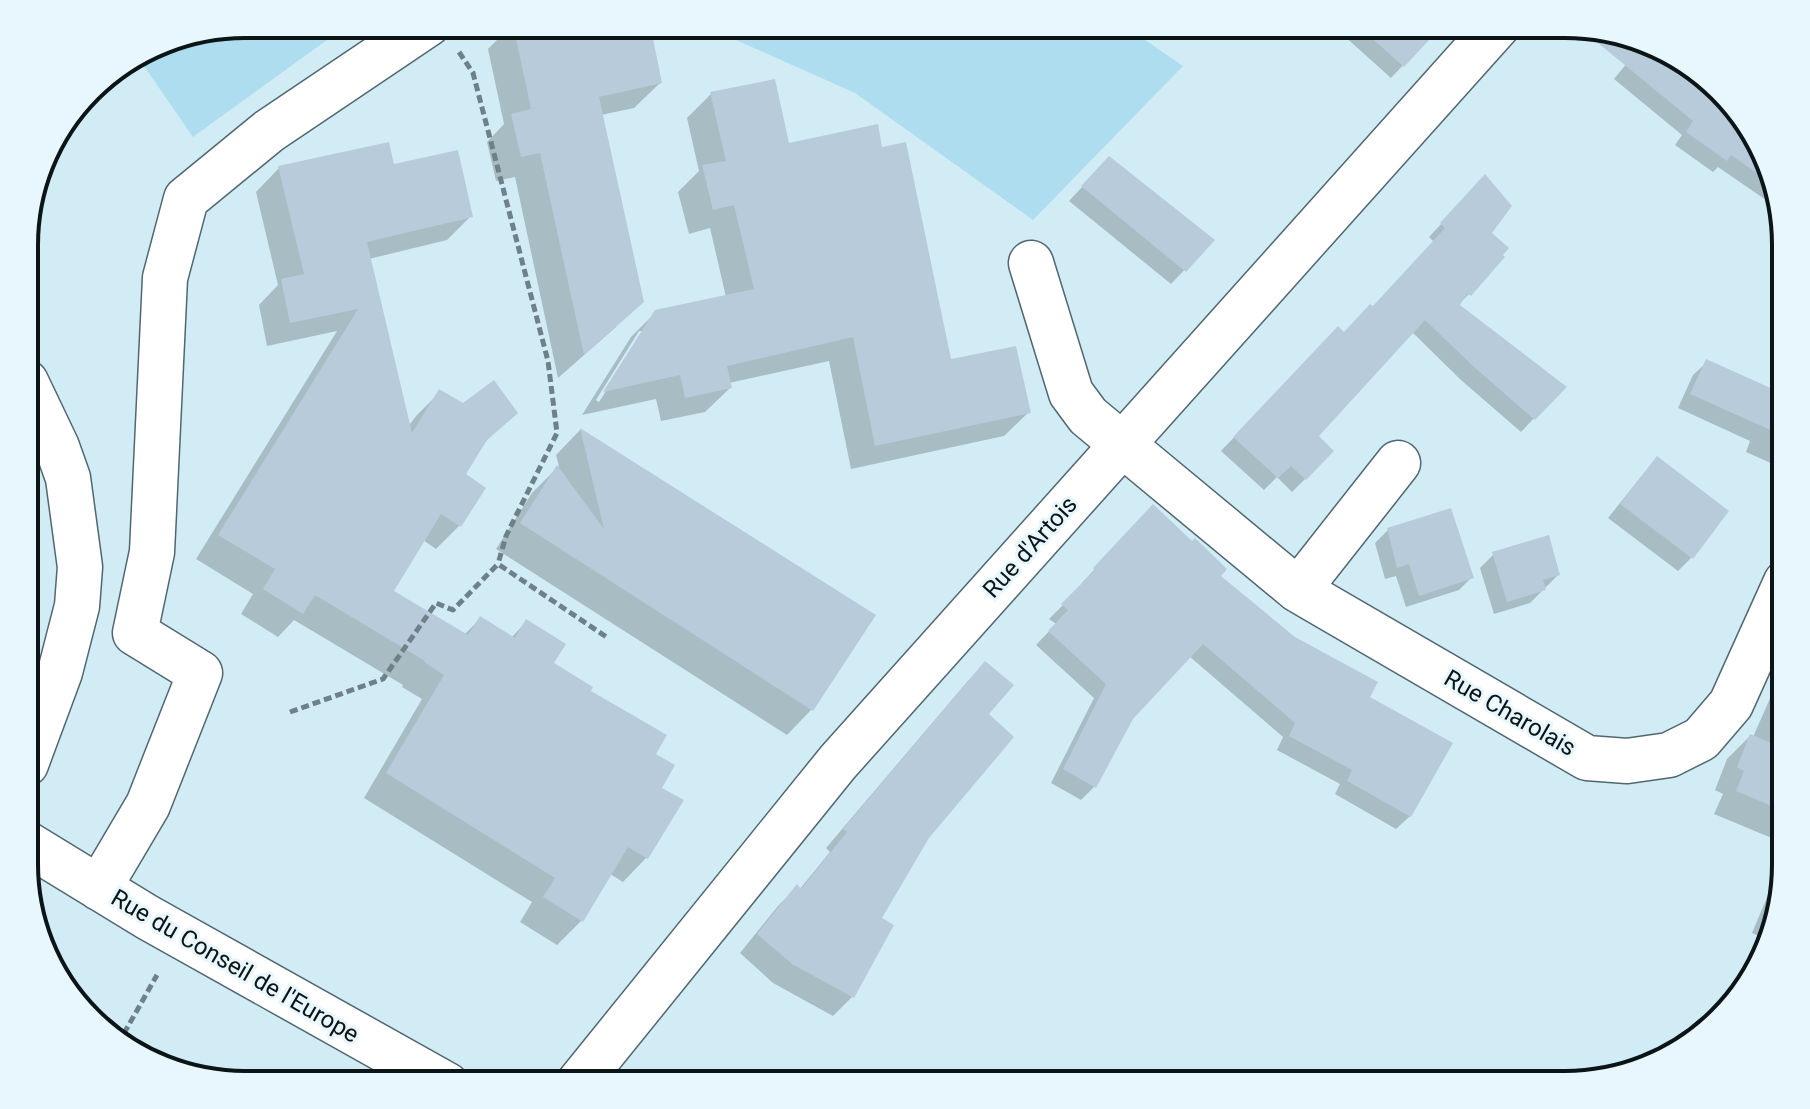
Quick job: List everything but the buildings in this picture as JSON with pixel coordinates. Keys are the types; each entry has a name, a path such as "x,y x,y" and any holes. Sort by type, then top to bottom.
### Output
{"street":[{"path":"99,888 148,805 200,673 135,633 152,552 165,278 186,199 269,131 438,38"},
{"name":"Rue d'Artois","path":"588,1071 838,762 1486,38"},
{"name":"Rue Charolais","path":"1031,263 1071,393 1088,416 1298,590 1587,758 1627,761 1669,755 1701,739 1731,704 1772,613"},
{"path":"38,407 68,478 80,567 77,606 60,672 38,732"},
{"path":"1298,590 1398,463"},
{"name":"Rue du Conseil de l'Europe","path":"38,850 422,1071"}],"path":[{"path":"290,712 383,679 436,603 453,610 498,564 506,536 557,433 548,361 473,73 444,38"},
{"path":"498,564 608,638"},
{"path":"125,1032 179,934"}],"shaded area":[{"path":"231,38 330,38 193,137 143,65 178,49"},
{"path":"731,38 1142,38 1183,66 1033,220 855,93"}]}
